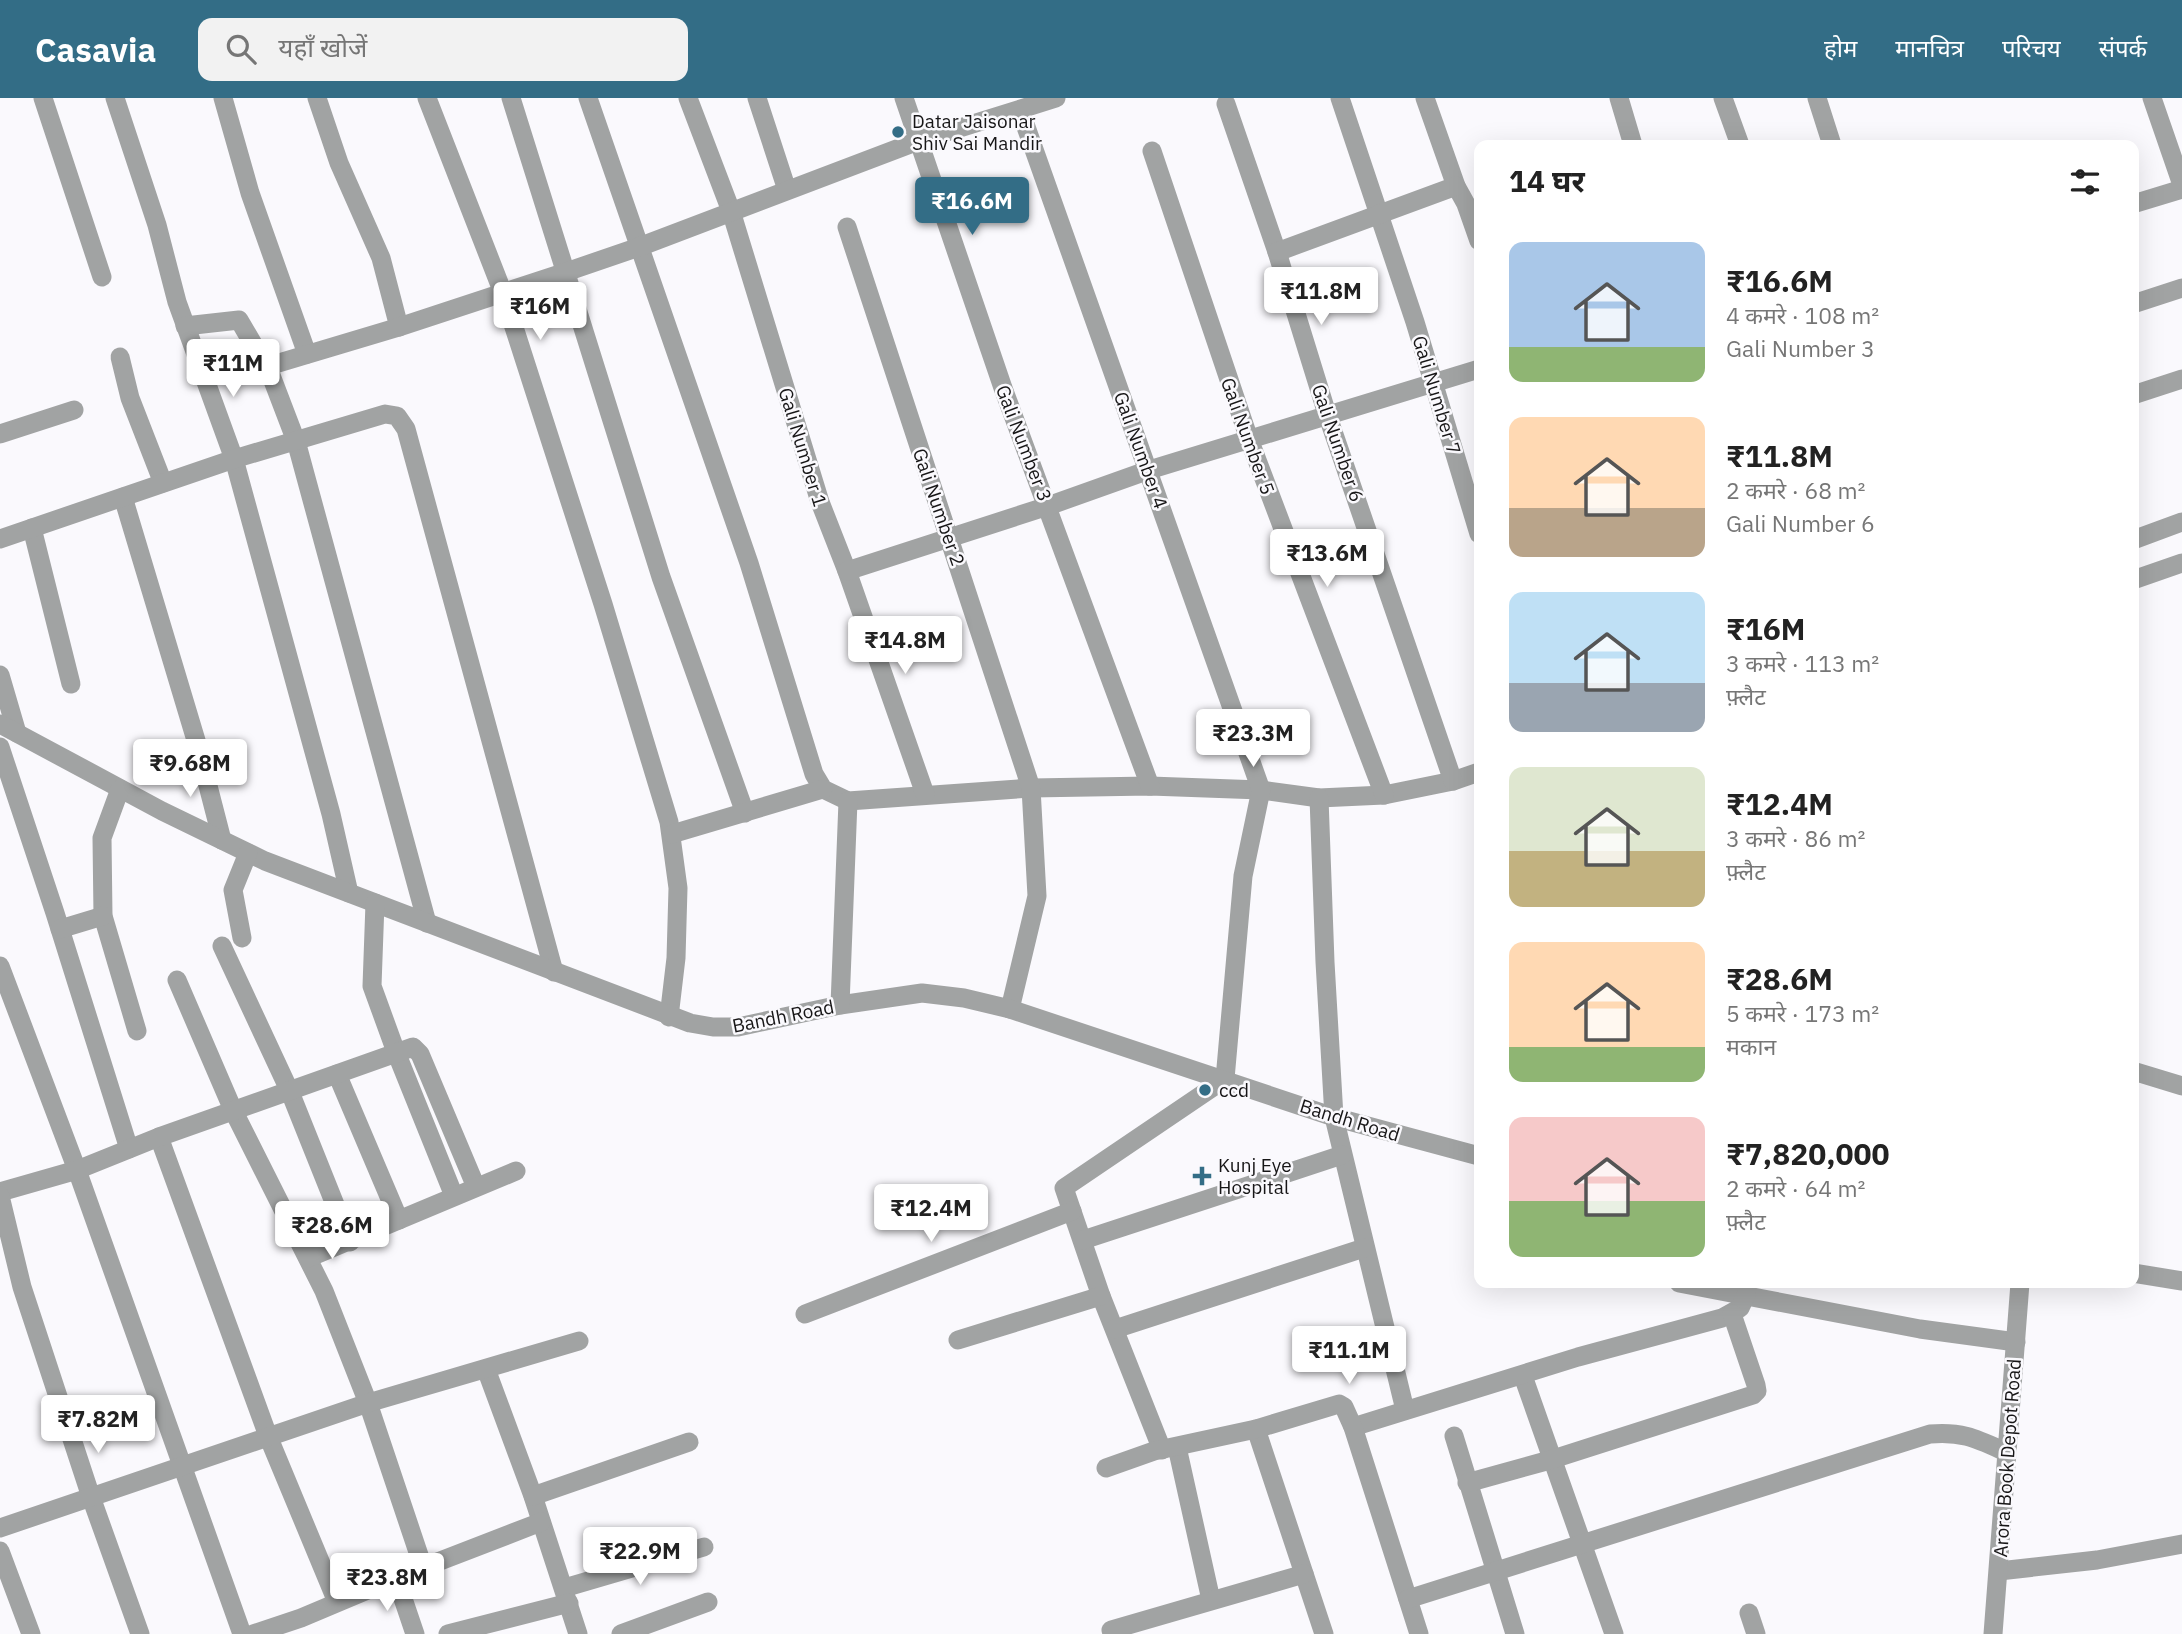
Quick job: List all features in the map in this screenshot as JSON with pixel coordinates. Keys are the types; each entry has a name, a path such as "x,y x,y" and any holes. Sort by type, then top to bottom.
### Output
{"street":[{"path":"43,98 102,277"},
{"path":"115,98 157,225 185,326 234,458 331,814 349,893"},
{"path":"223,98 250,193 307,354"},
{"path":"317,98 339,163 381,258 399,327"},
{"path":"427,98 503,293 603,604 671,834 678,888 678,915 669,1017"},
{"path":"511,98 661,577 745,813"},
{"path":"588,98 753,575 814,774 823,789 848,801 1031,788 1150,786 1261,790 1319,798 1384,795 1453,781 1474,774"},
{"name":"Gali Number 1","path":"688,98 731,211 820,502 848,571 925,794"},
{"path":"757,98 787,190"},
{"name":"Gali Number 3","path":"904,98 1003,388 1150,786"},
{"path":"267,365 399,327 566,272 918,141 1056,98"},
{"name":"Gali Number 7","path":"1340,98 1380,214 1474,518"},
{"path":"1425,98 1456,186 1474,227"},
{"path":"1619,98 1632,140"},
{"path":"1723,98 1738,140"},
{"path":"1816,98 1830,140"},
{"path":"2139,202 2182,187 2152,98"},
{"name":"Gali Number 6","path":"1226,104 1277,252 1327,414 1453,781"},
{"name":"Gali Number 4","path":"1020,110 1261,790"},
{"name":"Gali Number 5","path":"1152,151 1249,439 1384,795"},
{"path":"1277,252 1456,186"},
{"name":"Gali Number 2","path":"848,227 1031,788 1037,896 1010,1009"},
{"path":"2139,302 2182,288"},
{"path":"185,326 239,320 267,365 296,441 427,923"},
{"path":"120,358 130,398 163,483"},
{"path":"848,571 1149,470 1474,371"},
{"path":"2139,393 2182,379"},
{"path":"0,434 74,410"},
{"path":"0,539 234,458 385,414 397,416 407,429 554,972"},
{"path":"122,497 198,747 222,840"},
{"path":"2139,538 2182,522"},
{"path":"32,528 71,684"},
{"path":"2139,578 2182,563"},
{"path":"0,675 9,728"},
{"name":"Bandh Road","path":"9,728 120,789 248,853 669,1017 726,1029 839,1005 910,994 935,993 1010,1009 1334,1117 1474,1155"},
{"path":"0,747 128,1149"},
{"path":"120,789 102,838 103,916 137,1031"},
{"path":"671,834 823,789"},
{"path":"1211,1600 1169,1449 1101,1296 1065,1186 1225,1079 1243,876 1261,790"},
{"path":"1319,798 1334,1117 1405,1410"},
{"path":"839,1005 848,801"},
{"path":"242,938 233,890 248,853"},
{"path":"375,903 372,986 454,1196"},
{"path":"60,929 103,916"},
{"path":"222,946 290,1092 350,1242"},
{"path":"0,966 77,1170 242,1634"},
{"path":"177,979 233,1111 308,1258 368,1403 423,1567"},
{"path":"139,1634 22,1287 0,1194 77,1170 159,1137 412,1047 420,1054 476,1187"},
{"path":"2139,1073 2182,1086"},
{"path":"337,1074 399,1220"},
{"path":"159,1137 268,1436 337,1602"},
{"path":"1083,1240 1342,1155"},
{"path":"308,1258 516,1171"},
{"path":"805,1314 1073,1211"},
{"path":"1115,1329 1364,1248"},
{"path":"2139,1274 2182,1281"},
{"path":"1707,1288 1920,1329 2016,1342"},
{"name":"Arora Book Depot Road","path":"1993,1634 2020,1288"},
{"path":"1353,1427 1578,1357 1732,1314 1742,1305 1746,1295"},
{"path":"958,1340 1101,1296"},
{"path":"1467,1483 1550,1460 1753,1395 1756,1385 1732,1314"},
{"path":"0,1528 368,1403 579,1340"},
{"path":"486,1369 533,1496 578,1634"},
{"path":"1522,1376 1614,1634"},
{"path":"1106,1468 1169,1449 1256,1429 1337,1404 1344,1407 1353,1427 1419,1634"},
{"path":"1256,1429 1324,1634"},
{"path":"1408,1599 1930,1434 1968,1435 2006,1452"},
{"path":"1454,1436 1515,1634"},
{"path":"533,1496 689,1442"},
{"path":"253,1634 303,1626 337,1602 541,1522"},
{"path":"1999,1571 2097,1560 2182,1544"},
{"path":"448,1634 704,1546"},
{"path":"0,1551 31,1634"},
{"path":"1111,1630 1304,1574"},
{"path":"396,1578 415,1634"},
{"path":"621,1634 708,1602"},
{"path":"1749,1613 1756,1634"}],"place":[{"name":"Datar Jaisonar Shiv Sai Mandir","path":"898,132"},
{"name":"ccd","path":"1205,1090"},
{"name":"Kunj Eye Hospital","path":"1202,1176"}]}
